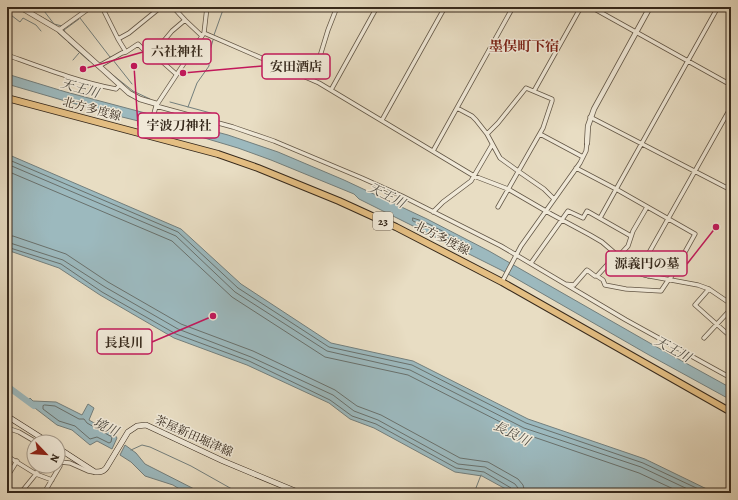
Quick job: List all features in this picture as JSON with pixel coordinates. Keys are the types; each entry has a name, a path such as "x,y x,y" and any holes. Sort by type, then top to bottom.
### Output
{"main road":[{"name":"北方多度線","path":"7,98 149,133 218,154 258,168 332,198 396,227 503,280 731,412"},
{"path":"7,416 35,434"},
{"name":"茶屋新田堀津線","path":"95,472 105,470 124,438 133,427 143,425 150,426 223,461 300,493"},
{"path":"66,453 95,472"}],"street":[{"path":"20,7 58,30 135,97 156,106 233,127 274,141 362,178 433,212 531,263 564,284 731,378"},
{"path":"58,30 91,7"},
{"path":"102,7 126,52"},
{"path":"118,39 129,34 161,7"},
{"path":"173,7 185,20 203,34 313,79 474,176 508,189 590,235 602,242 638,273 693,283 709,289 731,304"},
{"path":"149,133 156,106 203,34 207,7"},
{"path":"313,79 328,30 337,7"},
{"path":"331,90 377,7"},
{"path":"382,120 445,7"},
{"path":"433,151 513,7"},
{"path":"534,91 581,7"},
{"path":"591,7 731,85"},
{"path":"503,280 515,256 586,152 590,117 650,7"},
{"path":"600,218 718,7"},
{"path":"152,55 172,31 185,20"},
{"path":"99,66 138,44 145,51 158,58 176,74"},
{"path":"7,55 47,70 94,84 116,89 120,85"},
{"path":"487,134 498,123 524,89 526,88 552,99 540,134 498,207"},
{"path":"648,276 656,264 646,258 731,107"},
{"path":"457,108 472,116 487,134 500,158 544,189 554,199"},
{"path":"590,117 731,190"},
{"path":"540,134 583,157"},
{"path":"433,212 471,181 492,145"},
{"path":"564,284 574,285 587,270 603,280 605,285 626,289 661,291 670,279 695,234 576,168"},
{"path":"597,276 628,246 631,236 647,207"},
{"path":"531,263 568,211 582,218 587,211 631,236"},
{"path":"709,289 695,305 731,337"},
{"path":"704,338 731,308"},
{"path":"7,428 26,436"},
{"path":"7,456 26,467"},
{"path":"7,477 17,461"},
{"path":"66,463 88,471 95,472"},
{"path":"18,493 23,490 36,474 52,480"},
{"path":"44,493 55,474"}],"water":[{"name":"天王川","path":"7,74 66,92 228,135 278,152 344,180 427,219 489,251 731,388 731,400 649,355 503,271 359,199 354,194 238,148 191,134 110,114 7,84"},
{"name":"長良川","path":"7,154 181,229 241,284 331,343 413,361 528,419 645,459 715,493 513,493 482,476 455,472 374,428 350,419 329,403 247,365 174,338 100,295 59,268 7,250"},
{"path":"30,398 33,401 56,402 82,415 88,404 94,408 89,420 115,435 117,438 112,449 97,441 90,445 72,430 57,425 27,402"},
{"path":"125,445 136,453 145,464 202,493 186,493 173,485 145,476 131,462 120,455"}],"waterway":[{"path":"41,7 54,24"},
{"path":"214,35 224,7"},
{"path":"7,12 20,22 23,18 36,25 41,31"},
{"path":"40,16 54,24 62,26"},
{"path":"80,18 110,57 112,57"},
{"path":"79,19 64,30 92,57"},
{"path":"58,33 66,40"},
{"path":"188,107 197,83 209,66 209,54 213,40"},
{"path":"68,42 89,61"},
{"path":"73,60 79,53"},
{"path":"113,60 132,84"},
{"path":"104,68 133,91 150,99"},
{"path":"170,102 218,115"},
{"name":"境川","path":"7,386 34,406"},
{"path":"131,450 142,445 150,447 191,466 239,493"},
{"path":"474,493 481,475"}],"place":[{"name":"宇波刀神社","path":"134,66"},
{"name":"六社神社","path":"83,69"},
{"name":"安田酒店","path":"183,73"},
{"name":"源義円の墓","path":"716,227"},
{"name":"長良川","path":"213,316"}],"district":[{"name":"墨俣町下宿","path":"524,46"}]}
